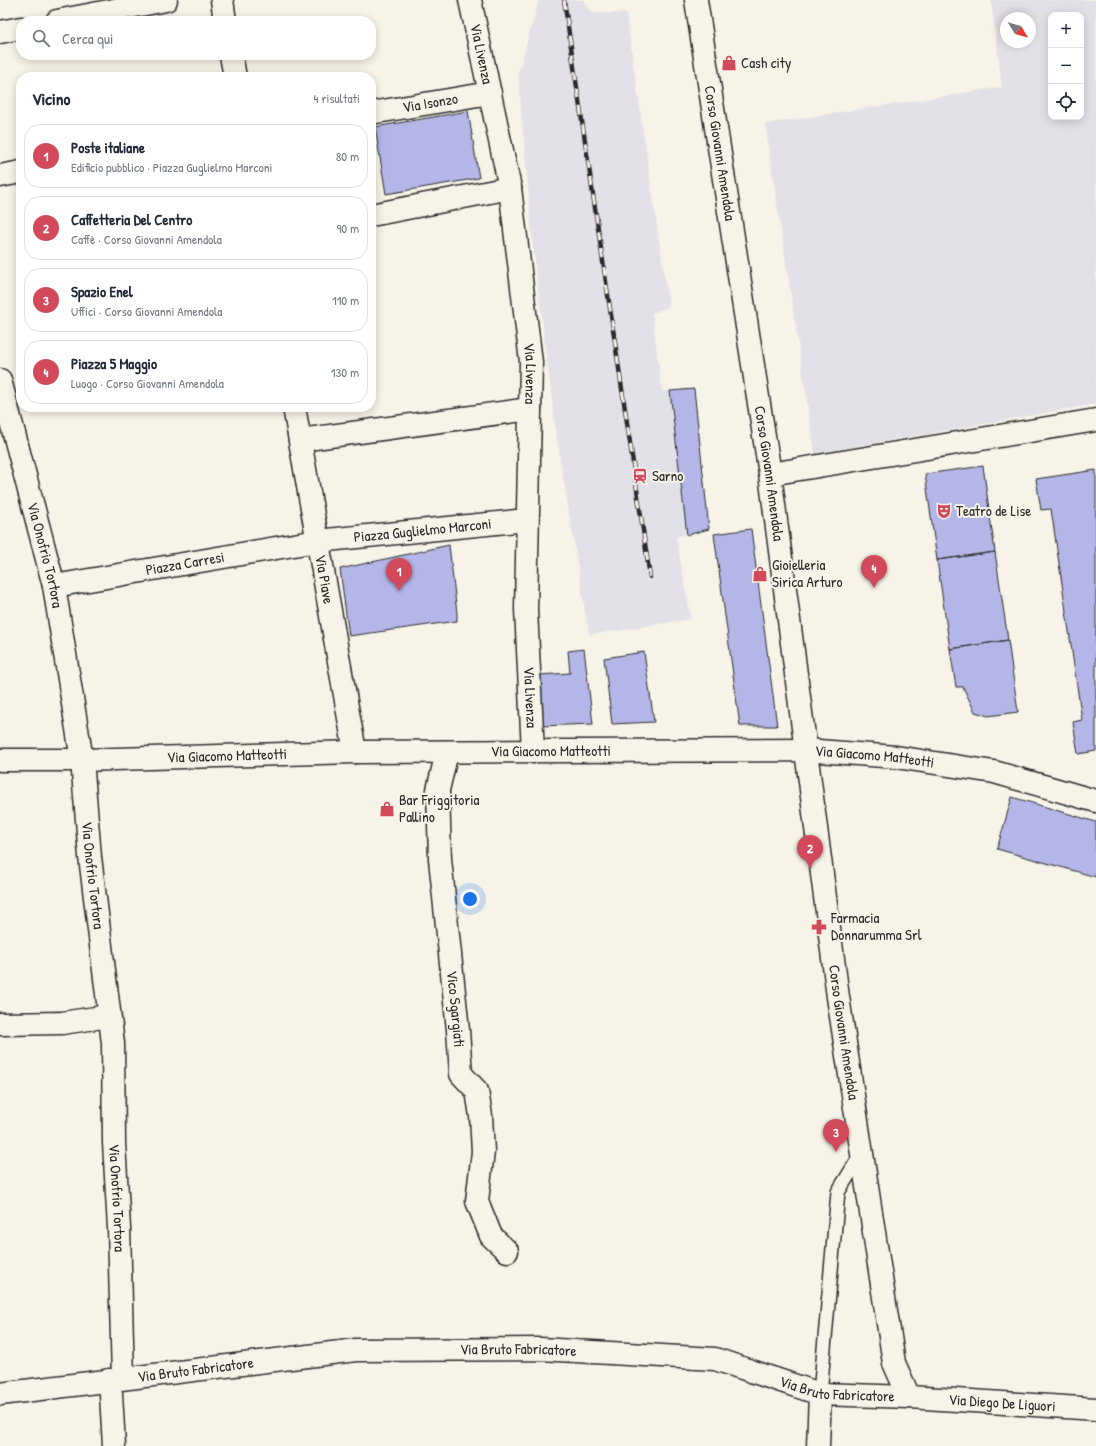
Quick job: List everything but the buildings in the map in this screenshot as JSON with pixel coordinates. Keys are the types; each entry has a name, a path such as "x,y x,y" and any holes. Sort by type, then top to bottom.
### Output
{"street":[{"path":"83,16 166,0"},
{"path":"222,0 224,16"},
{"name":"Via Livenza","path":"470,0 510,188 531,362 526,609 533,752"},
{"name":"Corso Giovanni Amendola","path":"696,0 770,474 838,997 894,1362 909,1397"},
{"path":"0,32 16,29"},
{"path":"232,60 234,72"},
{"name":"Via Isonzo","path":"376,112 490,93"},
{"path":"0,176 16,173"},
{"path":"376,214 510,188"},
{"name":"Via Onofrio Tortora","path":"0,380 5,416 54,586 82,760 90,857 110,1016 114,1143 119,1228 116,1379 111,1394 114,1446"},
{"path":"300,440 530,409"},
{"name":"Via Piave","path":"295,412 355,752"},
{"path":"770,474 1096,420"},
{"name":"Piazza Guglielmo Marconi","path":"317,541 528,520"},
{"name":"Piazza Carresi","path":"54,586 317,541"},
{"name":"Via Giacomo Matteotti","path":"0,760 82,760 355,752 806,750 896,757 994,772 1096,801"},
{"name":"Vico Sgargiati","path":"447,752 438,790 440,859 458,1030 461,1074 477,1091 481,1116 483,1152 477,1201 491,1236 507,1251"},
{"path":"0,1024 62,1022 110,1016"},
{"name":"Via Bruto Fabricatore","path":"0,1394 356,1350 540,1349 716,1359 820,1394 909,1397"},
{"path":"818,1446 820,1394"},
{"name":"Via Diego De Liguori","path":"909,1397 1096,1409"}],"lane":[{"path":"820,1394 838,1192 862,1153"}],"shaded area":[{"name":"Sarno","path":"539,0 583,0 592,13 626,13 669,307 652,313 662,391 694,389 709,529 676,537 691,619 589,635 556,433 533,246 518,73"},
{"path":"991,0 1096,0 1096,404 815,454 765,124 1002,87"}],"railway":[{"path":"564,0 650,577"}],"place":[{"name":"Cash city","path":"729,63"},
{"name":"Sarno","path":"640,476"},
{"name":"Teatro de Lise","path":"944,511"},
{"name":"Gioielleria Sirica Arturo","path":"760,574"},
{"name":"Piazza 5 Maggio","path":"874,588"},
{"name":"Poste italiane","path":"399,591"},
{"name":"Bar Friggitoria Pallino","path":"387,809"},
{"name":"Caffetteria Del Centro","path":"810,868"},
{"name":"Farmacia Donnarumma Srl","path":"819,927"},
{"name":"Spazio Enel","path":"836,1152"}]}
